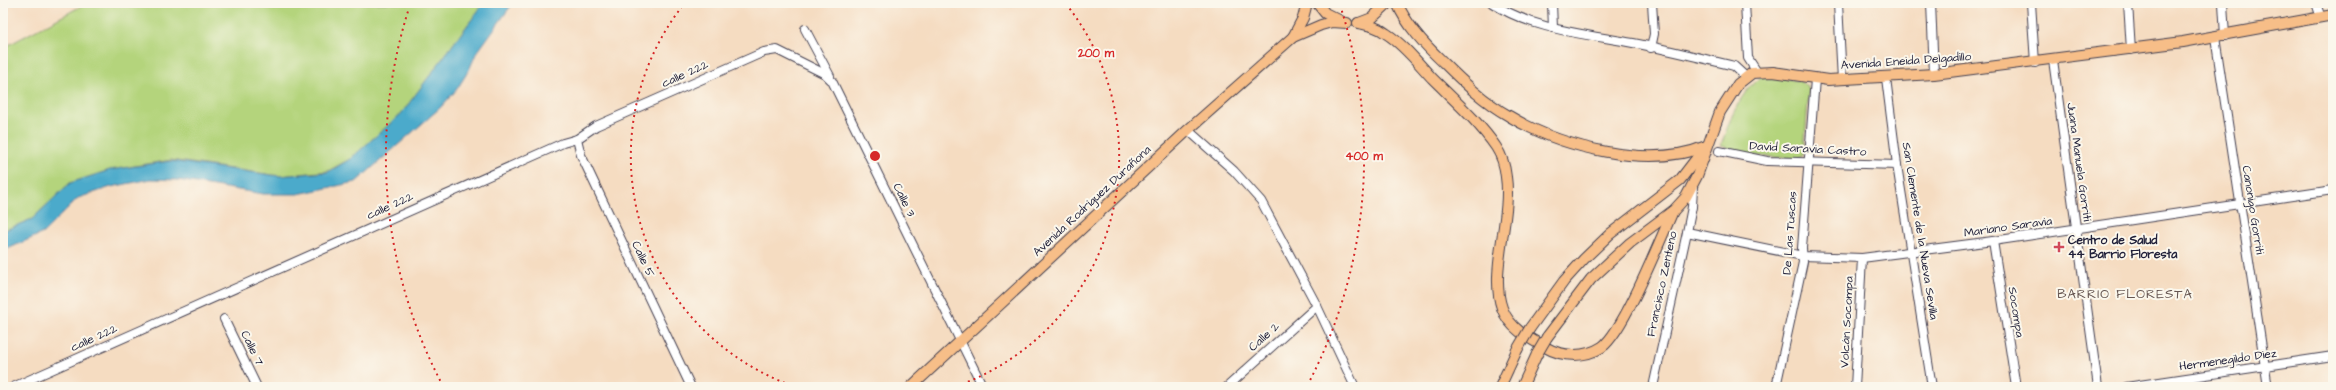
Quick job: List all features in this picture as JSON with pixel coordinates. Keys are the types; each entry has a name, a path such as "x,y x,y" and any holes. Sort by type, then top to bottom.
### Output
{"main road":[{"path":"1293,37 1307,3"},
{"path":"1317,3 1325,13 1336,20 1347,23"},
{"path":"1358,23 1372,18 1388,3"},
{"path":"1397,3 1411,28 1463,82 1490,103 1526,126 1587,146 1630,154 1660,156 1681,155 1706,146"},
{"name":"Avenida Eneida Delgadillo","path":"1746,77 1757,72 1773,72 1842,80 1934,74 2035,63 2131,50 2220,36 2333,15"},
{"path":"1293,37 1332,22 1358,23 1374,26 1396,41 1479,127 1497,149 1506,176 1508,196 1499,276 1500,299 1503,309 1513,325 1533,340 1552,351 1573,355 1595,351 1610,340 1625,315 1674,210"},
{"name":"Avenida Rodríguez Durañona","path":"911,387 1188,130 1293,37"},
{"path":"1522,387 1537,354 1547,337 1591,279 1630,242 1674,210 1686,197 1693,186 1706,146 1726,102 1746,77"},
{"path":"1500,387 1517,350 1530,328 1564,281 1610,234 1680,180 1706,146"}],"street":[{"path":"1492,3 1506,11 1553,28 1734,66 1746,77"},
{"path":"1552,3 1553,28"},
{"path":"1651,48 1654,34 1652,3"},
{"path":"1745,3 1748,58 1757,72"},
{"path":"1838,3 1842,80"},
{"path":"1931,3 1934,74"},
{"path":"2031,3 2035,63"},
{"path":"2128,3 2131,50"},
{"name":"Canonigo Gorriti","path":"2224,3 2220,36 2239,203 2268,387"},
{"path":"2316,3 2321,18"},
{"path":"805,29 832,81"},
{"name":"Calle 3","path":"776,50 824,74 832,81 982,387"},
{"name":"calle 222","path":"13,387 418,206 563,143 577,139 596,126 764,52 776,50"},
{"name":"Juana Manuela Gorriti","path":"2053,60 2098,387"},
{"name":"De Las Tuscas","path":"1776,387 1803,256 1808,163 1815,78"},
{"name":"San Clemente de la Nueva Sevilla","path":"1886,78 1897,165 1932,387"},
{"path":"1188,130 1234,171 1261,201 1317,306 1355,387"},
{"name":"Calle 5","path":"577,139 581,155 691,387"},
{"name":"David Saravia Castro","path":"1719,151 1752,159 1808,163 1897,165"},
{"name":"Francisco Zenteno","path":"1653,387 1693,202 1693,186"},
{"name":"Mariano Saravia","path":"1687,232 1803,256 1862,258 1911,253 2333,190"},
{"name":"Socompa","path":"1993,241 2016,387"},
{"name":"Volcán Socompa","path":"1856,387 1862,258"},
{"name":"Calle 2","path":"1227,387 1317,306"},
{"name":"Calle 7","path":"224,319 258,387"},
{"name":"Hermenegildo Diez","path":"2129,387 2333,356"}],"green space":[{"path":"87,3 484,3 401,114 350,159 328,171 280,176 171,160 110,170 70,183 32,219 3,231 3,48"},
{"path":"1765,75 1800,81 1809,89 1804,153 1799,159 1756,156 1721,146 1732,116 1743,96 1757,80"}],"water":[{"path":"484,3 513,3 476,54 469,70 457,89 441,107 356,182 298,194 263,194 178,180 151,179 111,187 78,198 43,233 3,251 3,231 32,219 70,183 110,170 171,161 279,176 328,172 350,159 401,114"}],"place":[{"name":"Centro de Salud 44 Barrio Floresta","path":"2059,247"}],"district":[{"name":"BARRIO FLORESTA","path":"2125,294"}]}
